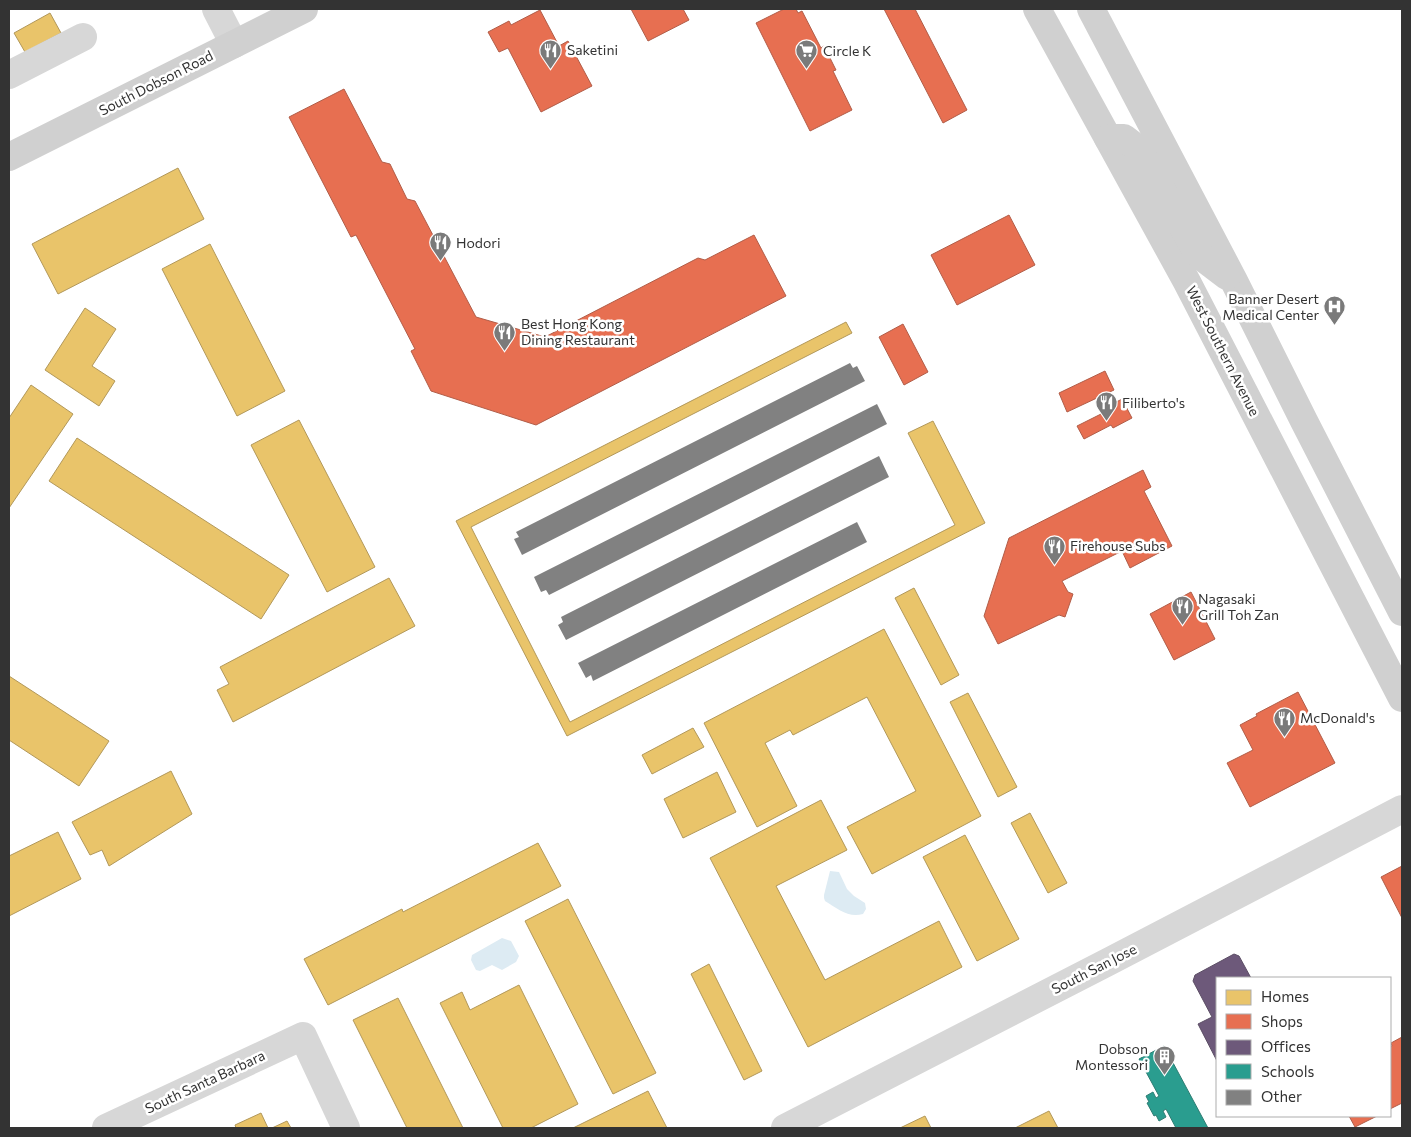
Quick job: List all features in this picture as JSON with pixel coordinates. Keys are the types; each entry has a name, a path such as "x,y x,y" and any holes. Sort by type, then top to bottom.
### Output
{"main road":[{"name":"South Dobson Road","path":"9,157 304,9"},
{"name":"West Southern Avenue","path":"1037,9 1187,282 1402,698"},
{"path":"1091,9 1234,281 1402,612"},
{"path":"1108,138 1124,138 1137,148 1198,254 1234,281"},
{"path":"1260,424 1296,404"}],"street":[{"path":"216,9 234,44"},
{"path":"9,75 83,37"},
{"name":"South San Jose","path":"785,1128 1402,809"},
{"name":"South Santa Barbara","path":"106,1128 304,1036 346,1128"}],"shaded area":[{"path":"830,871 839,872 847,889 865,903 866,909 863,914 848,914 825,901 824,895"},
{"path":"502,938 511,941 519,956 516,962 502,970 492,965 480,971 476,970 471,960 472,955"}],"building: Homes":[{"path":"50,13 61,33 25,52 14,33"},
{"path":"178,168 204,219 58,294 32,244"},
{"path":"210,244 285,391 237,416 162,269"},
{"path":"85,308 116,329 92,366 115,381 99,406 45,370"},
{"path":"846,322 852,333 471,527 570,722 955,525 908,433 933,421 985,523 567,736 456,521"},
{"path":"31,385 73,414 9,508 9,418"},
{"path":"299,420 375,567 327,592 251,445"},
{"path":"77,438 289,575 261,619 49,481"},
{"path":"389,578 415,626 233,722 217,690 229,684 220,667"},
{"path":"914,588 959,675 941,685 895,598"},
{"path":"884,629 981,816 872,874 847,827 916,791 867,697 793,735 790,730 765,743 797,806 757,827 704,723"},
{"path":"9,676 109,741 79,786 9,740"},
{"path":"968,693 1017,787 998,797 950,702"},
{"path":"693,728 704,747 652,774 642,755"},
{"path":"171,771 192,814 109,866 102,850 90,855 72,822"},
{"path":"717,772 736,812 683,838 664,799"},
{"path":"821,800 847,850 776,886 825,980 939,921 962,967 808,1047 710,858"},
{"path":"1030,813 1067,883 1048,893 1011,823"},
{"path":"58,832 81,879 9,916 9,856"},
{"path":"965,835 1019,939 977,961 923,857"},
{"path":"538,843 561,886 328,1005 304,959 402,909 403,912"},
{"path":"568,899 656,1073 613,1094 525,921"},
{"path":"709,964 762,1071 744,1080 691,974"},
{"path":"519,985 578,1104 531,1128 503,1128 440,1003 462,992 470,1010"},
{"path":"398,998 463,1128 407,1128 353,1020"},
{"path":"648,1091 667,1128 573,1128"},
{"path":"1049,1111 1058,1128 1015,1128"},
{"path":"261,1113 268,1128 236,1128 235,1125"},
{"path":"925,1116 931,1128 900,1128"},
{"path":"287,1121 291,1128 272,1128"}],"building: Shops":[{"path":"631,9 683,9 689,20 648,41"},
{"name":"Circle K","path":"784,9 796,9 798,13 802,11 821,48 824,46 836,70 833,71 852,110 810,131 756,23"},
{"name":"Circle K","path":"884,9 915,9 967,110 943,123"},
{"name":"Saketini","path":"540,10 559,46 568,41 592,86 541,112 508,48 499,52 488,32 509,21 511,25"},
{"path":"344,89 382,162 390,164 407,199 415,201 476,317 545,337 698,258 705,260 754,235 786,296 536,425 431,391 411,351 415,349 356,235 351,237 289,117"},
{"path":"1009,215 1035,265 957,305 931,255"},
{"path":"903,324 928,372 904,385 879,337"},
{"path":"1105,371 1114,390 1067,412 1059,393"},
{"name":"Filiberto's","path":"1122,399 1132,418 1113,428 1111,425 1084,439 1077,426 1105,412 1103,409"},
{"path":"1143,470 1151,487 1144,491 1172,546 1130,568 1122,551 1062,581 1068,592 1073,594 1065,617 1059,615 998,644 984,616 1009,538"},
{"name":"Nagasaki Grill Toh Zan","path":"1191,592 1215,639 1174,660 1150,614"},
{"name":"McDonald's","path":"1298,692 1335,763 1250,807 1227,763 1253,750 1240,725 1257,716 1256,714"},
{"path":"1402,866 1402,918 1381,877"},
{"path":"1402,1037 1402,1103 1391,1108 1392,1046 1391,1043"},
{"path":"1350,1117 1375,1117 1355,1127"}],"building: Offices":[{"path":"1234,954 1239,956 1250,977 1216,977 1216,1059 1198,1024 1212,1017 1193,981 1195,975"}],"building: Schools":[{"name":"Dobson Montessori","path":"1164,1046 1208,1128 1176,1128 1166,1109 1163,1111 1166,1117 1159,1121 1147,1103 1149,1102 1146,1096 1153,1092 1156,1098 1159,1096 1139,1059"}],"building: Other":[{"path":"850,363 853,368 857,366 865,381 522,555 514,539 519,537 516,532"},
{"path":"877,404 887,424 549,595 546,590 541,592 534,577"},
{"path":"879,456 889,477 566,640 558,625 563,622 561,617"},
{"path":"857,522 867,542 593,681 591,675 586,678 578,663"}],"place":[{"name":"Saketini","path":"551,69"},
{"name":"Circle K","path":"807,70"},
{"name":"Hodori","path":"440,262"},
{"name":"Banner Desert Medical Center","path":"1335,326"},
{"name":"Best Hong Kong Dining Restaurant","path":"505,351"},
{"name":"Filiberto's","path":"1106,422"},
{"name":"Firehouse Subs","path":"1054,565"},
{"name":"Nagasaki Grill Toh Zan","path":"1182,626"},
{"name":"McDonald's","path":"1284,737"},
{"name":"Dobson Montessori","path":"1164,1076"}]}
